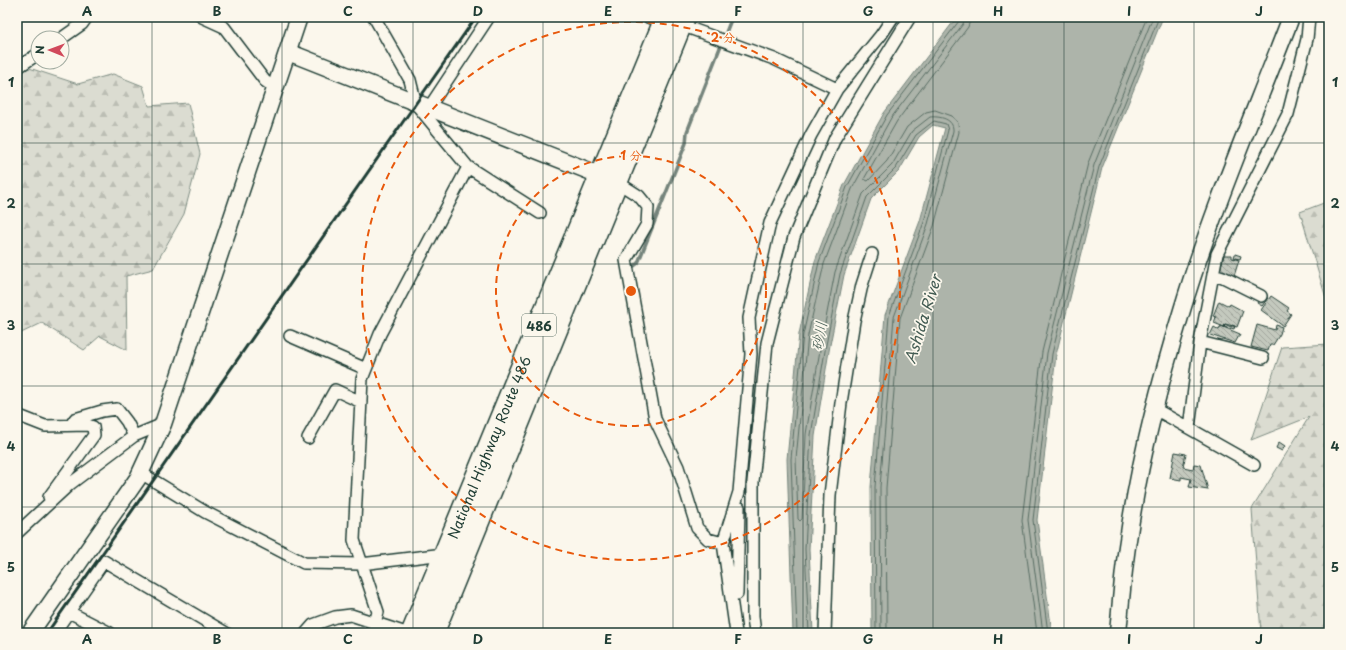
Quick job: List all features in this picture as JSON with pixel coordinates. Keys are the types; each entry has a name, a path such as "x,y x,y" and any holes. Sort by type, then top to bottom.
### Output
{"highway":[{"name":"National Highway Route 486","path":"433,633 609,179 668,20"},
{"name":"National Highway Route 486","path":"412,633 444,554 609,179"}],"street":[{"path":"70,32 82,24 87,17"},
{"path":"202,17 224,27 265,81 275,88"},
{"path":"30,633 141,473 163,424 299,17"},
{"path":"374,17 410,80 422,106 468,167 540,213"},
{"path":"422,106 489,17"},
{"path":"737,633 736,569 739,492 751,354 749,318 770,222 811,135 837,89 882,35 893,17"},
{"path":"755,633 753,617 753,482 767,343 794,237 835,138 910,17"},
{"path":"1118,633 1128,539 1141,468 1155,408 1182,310 1210,226 1291,17"},
{"path":"1189,428 1200,342 1217,254 1288,114 1307,39 1309,17"},
{"path":"668,20 774,59 837,89"},
{"path":"288,52 609,179 639,196 648,207 647,224 626,260 655,419 678,467 697,528 708,539 723,542"},
{"path":"17,68 30,59"},
{"path":"373,629 378,612 354,540 362,379 380,334 468,167"},
{"path":"825,633 830,495 841,403 854,321 862,285 872,254"},
{"path":"1213,274 1223,277 1261,296"},
{"path":"290,336 366,369"},
{"path":"1200,342 1263,358"},
{"path":"308,438 335,390 361,402"},
{"path":"1155,408 1254,465"},
{"path":"71,425 75,419 102,411 117,409 127,422 134,436"},
{"path":"17,415 45,426 87,425 93,427 94,434 47,500 45,507"},
{"path":"17,533 70,484 134,436 163,424"},
{"path":"141,473 205,512 304,563 361,564 444,554"},
{"path":"737,633 723,542 739,492"},
{"path":"54,633 104,561 226,633"},
{"path":"69,612 110,633"},
{"path":"306,633 313,625 334,617 351,615 373,629 406,633"}],"green space":[{"path":"17,64 30,68 30,70 35,70 78,84 113,74 143,86 149,106 188,103 200,154 184,214 153,269 126,276 127,350 100,336 84,350 42,323 17,335"},
{"path":"1329,201 1329,308 1300,212"},
{"path":"1329,344 1329,633 1261,633 1252,509 1309,417 1251,440 1282,347"}],"water":[{"path":"957,17 1163,17 1102,168 1056,355 1037,520 1052,633 872,633 871,487 885,315 920,221 945,128 933,125 919,137 899,171 871,199 844,275 830,345 815,436 809,549 813,633 793,633 787,459 799,334 815,261 844,185 884,113"}],"building":[{"path":"1235,254 1241,256 1240,259 1234,258"},
{"path":"1224,255 1232,255 1232,258 1239,260 1234,276 1220,270"},
{"path":"1262,294 1268,298 1262,306 1257,303"},
{"path":"1271,296 1289,308 1287,311 1291,314 1283,326 1261,310"},
{"path":"1219,301 1229,306 1230,304 1243,311 1237,327 1225,324 1224,327 1214,323 1216,317 1213,316"},
{"path":"1225,324 1231,327 1232,325 1235,326 1234,329 1224,327"},
{"path":"1257,325 1275,330 1276,325 1282,327 1280,334 1273,345 1270,345 1268,351 1251,347"},
{"path":"1221,326 1240,334 1235,343 1210,335 1214,327 1219,330"},
{"path":"1279,442 1285,446 1282,451 1276,448"},
{"path":"1175,452 1186,454 1183,467 1193,469 1194,464 1201,465 1208,490 1189,487 1191,479 1181,477 1181,480 1170,478"}],"waterway":[{"path":"634,266 638,263 686,143 687,132 732,17"}],"railway":[{"path":"47,633 476,17"}],"water label":[{"name":"Ashida River","path":"922,319"},
{"name":"砂川","path":"818,336"}]}
